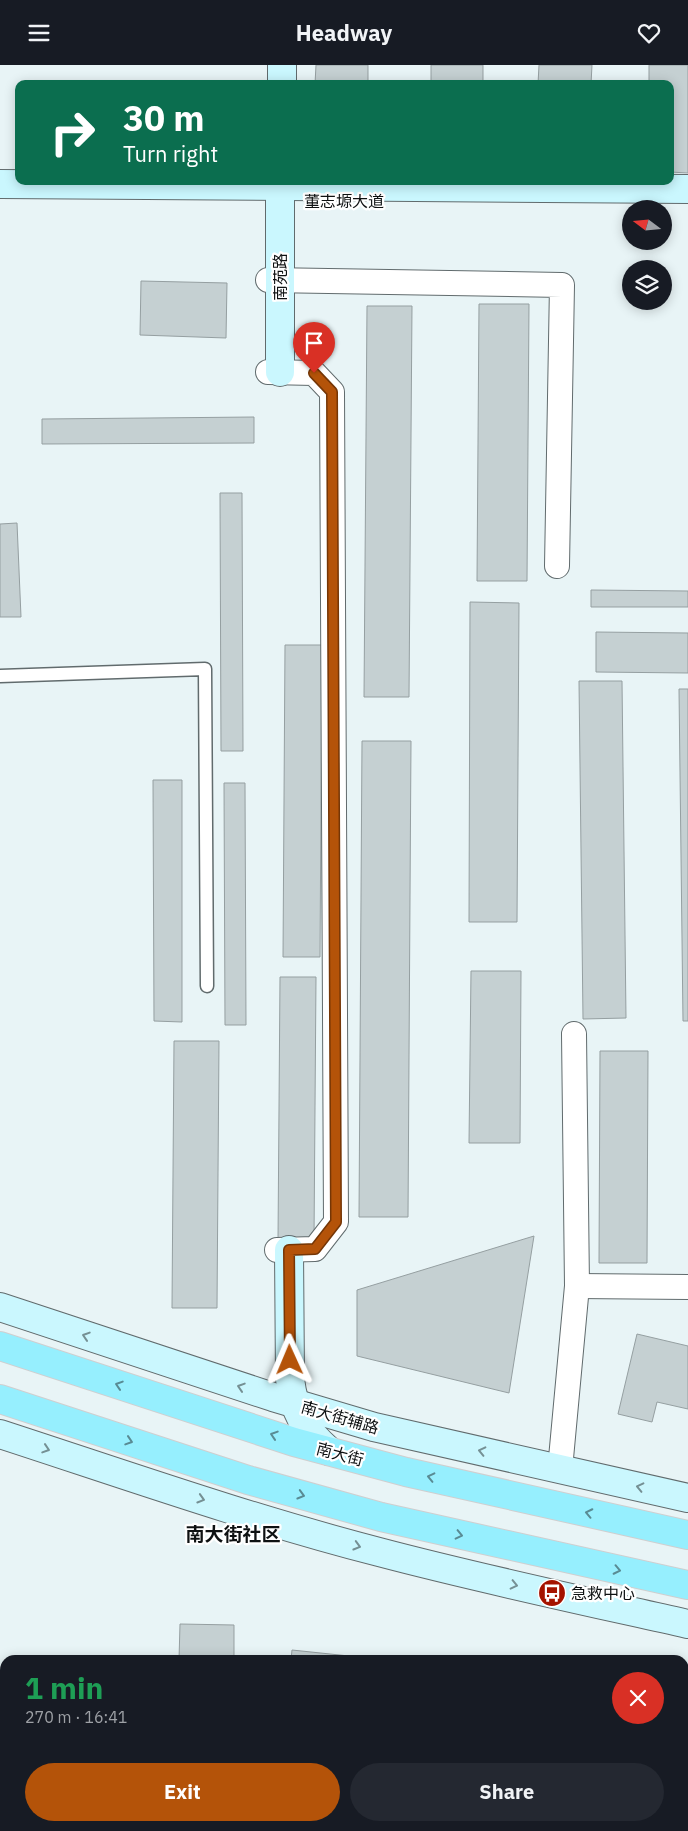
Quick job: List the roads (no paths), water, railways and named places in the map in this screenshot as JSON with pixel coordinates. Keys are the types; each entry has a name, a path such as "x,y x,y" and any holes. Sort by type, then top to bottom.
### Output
{"main road":[{"name":"南大街","path":"0,1346 294,1442 416,1474 688,1535"},
{"path":"0,1399 248,1480 381,1517 688,1585"}],"street":[{"path":"270,65 270,80"},
{"path":"282,65 282,80"},
{"name":"董志塬大道","path":"0,184 15,184"},
{"name":"董志塬大道","path":"55,185 274,189 688,203"},
{"name":"董志塬大道","path":"0,199 274,189 688,189"},
{"name":"南苑路","path":"274,189 274,372"},
{"path":"274,280 562,285 557,565"},
{"path":"274,372 314,373 332,392 336,1222 315,1249 283,1250 290,1379 284,1401"},
{"path":"560,1469 577,1286 574,1034"},
{"path":"577,1286 688,1287"},
{"name":"南大街辅路","path":"0,1307 284,1401 374,1427 688,1498"},
{"path":"230,1421 246,1418 259,1413 270,1404 284,1401"},
{"path":"284,1401 329,1451"},
{"path":"0,1434 199,1499 378,1552 688,1624"}],"lane":[{"path":"0,676 205,669 207,986"}],"place":[{"name":"急救中心","path":"552,1593"}],"district":[{"name":"南大街社区","path":"233,1534"}]}
